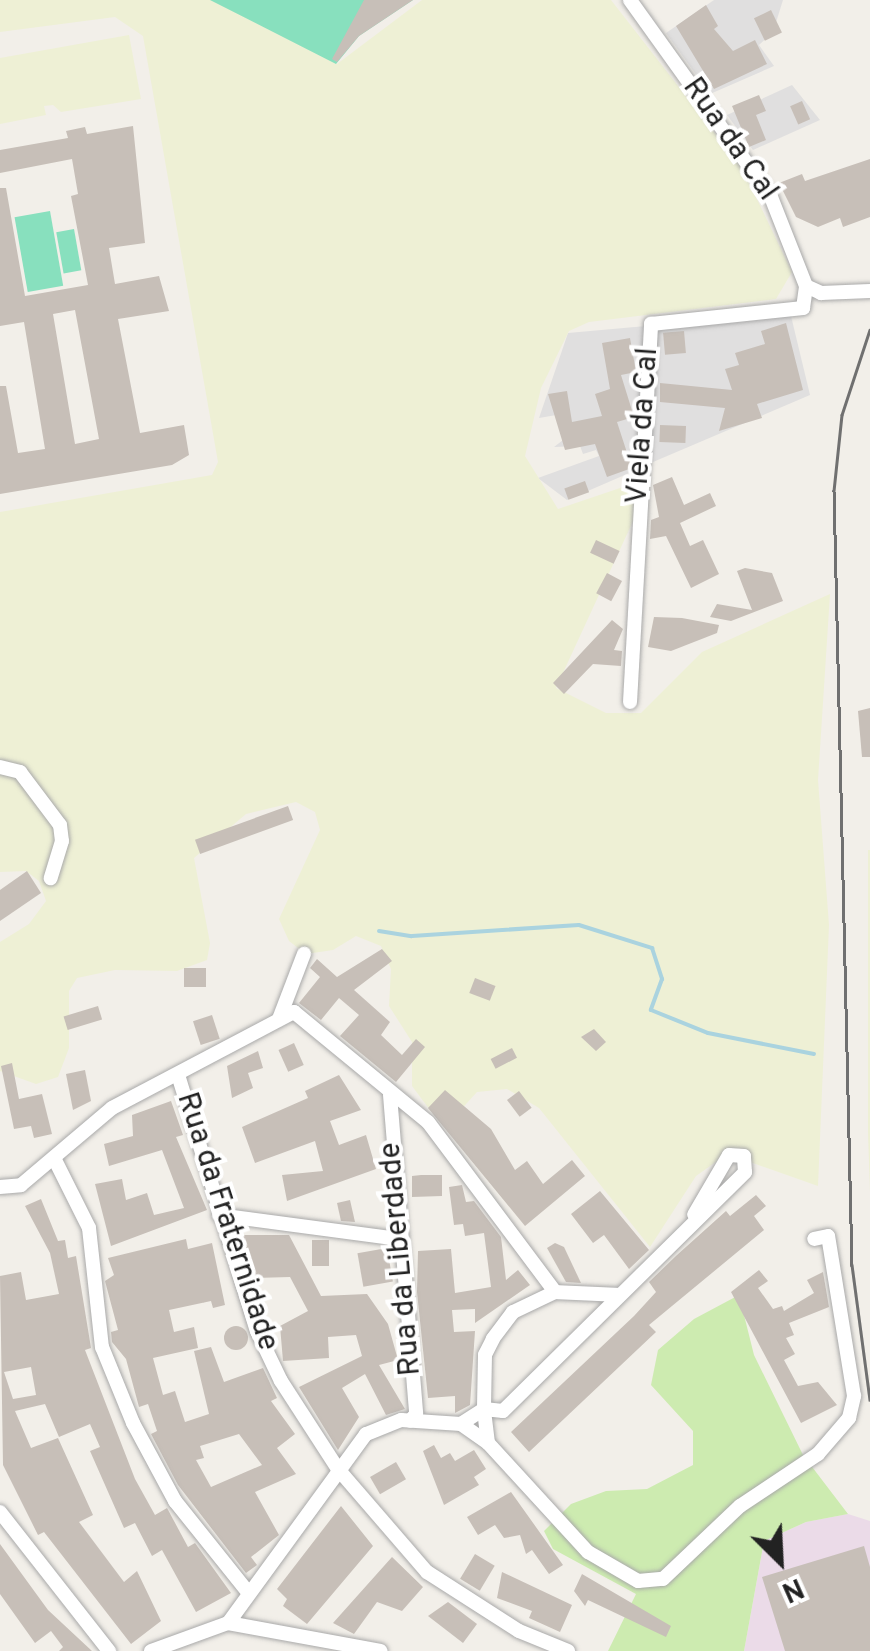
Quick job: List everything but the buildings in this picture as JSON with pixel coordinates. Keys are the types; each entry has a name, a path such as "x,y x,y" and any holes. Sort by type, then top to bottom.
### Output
{"street":[{"name":"Rua da Cal","path":"630,0 771,197 806,286"},
{"path":"806,286 844,292 870,290"},
{"name":"Viela da Cal","path":"630,702 651,324 803,308 806,286"},
{"path":"0,767 20,772 60,825 51,878"},
{"path":"279,1019 304,954"},
{"path":"0,1188 21,1185 112,1108 179,1078 294,1012 390,1095 428,1122 555,1292"},
{"name":"Rua da Fraternidade","path":"179,1078 220,1215 280,1382 338,1469 427,1572 518,1631 568,1651"},
{"name":"Rua da Liberdade","path":"390,1095 398,1239 416,1414 410,1421"},
{"path":"54,1158 89,1228 102,1346 133,1423 176,1500 248,1592"},
{"path":"220,1215 398,1239"},
{"path":"461,1424 484,1408 503,1410 694,1216"},
{"path":"228,1623 366,1434 410,1421 461,1424 488,1444 588,1552 638,1581 656,1581 740,1506 828,1442 848,1418 854,1396 828,1236 814,1239"},
{"path":"488,1444 484,1408 486,1355 492,1338 514,1312 555,1292 619,1295"},
{"path":"0,1512 109,1651"},
{"path":"152,1651 228,1623 380,1651"},
{"path":"518,1631 521,1651"}],"shaded area":[{"path":"714,0 783,0 773,32 759,45 774,66 710,94 666,33"},
{"path":"792,85 820,120 753,150 727,115"},
{"path":"791,316 810,395 646,465 656,330"},
{"path":"646,326 634,471 567,500 538,478 599,456 596,450 583,454 580,446 554,447 563,440 568,413 539,418 568,333"},
{"path":"848,1514 870,1521 870,1651 744,1651 764,1541 806,1522"}],"green space":[{"path":"0,0 215,0 337,64 422,0 611,0 742,168 792,272 776,299 589,322 569,331 541,388 525,456 558,509 626,486 640,506 556,688 606,713 641,713 702,652 830,594 818,780 829,925 818,1186 727,1154 696,1176 650,1247 539,1108 507,1089 477,1092 455,1116 430,1110 412,1086 412,1042 389,1006 391,969 381,946 356,936 333,950 306,954 289,941 279,919 320,830 315,812 296,802 246,814 194,858 210,943 207,960 177,971 115,970 77,978 69,991 69,1048 58,1077 36,1084 0,1071 0,942 29,924 46,901 39,881 26,871 0,872 0,512 212,475 218,462 143,36 115,17 0,32"},
{"path":"210,0 413,0 359,36 336,64"},
{"path":"129,35 141,99 61,112 53,105 44,106 46,115 0,124 0,58"},
{"path":"50,211 63,286 28,292 15,217"},
{"path":"74,229 81,270 64,273 56,232"},
{"path":"870,850 870,1192 868,1133"},
{"path":"739,1295 754,1355 803,1455 848,1514 806,1522 764,1541 744,1651 608,1651 636,1594 553,1549 544,1531 571,1504 606,1491 647,1489 693,1465 693,1431 651,1385 658,1350 694,1319"}],"waterway":[{"path":"379,931 412,936 579,925 652,948 662,979 651,1010 708,1033 814,1054"}],"tram line":[{"path":"870,330 842,415 834,491 852,1265 870,1400"}]}
